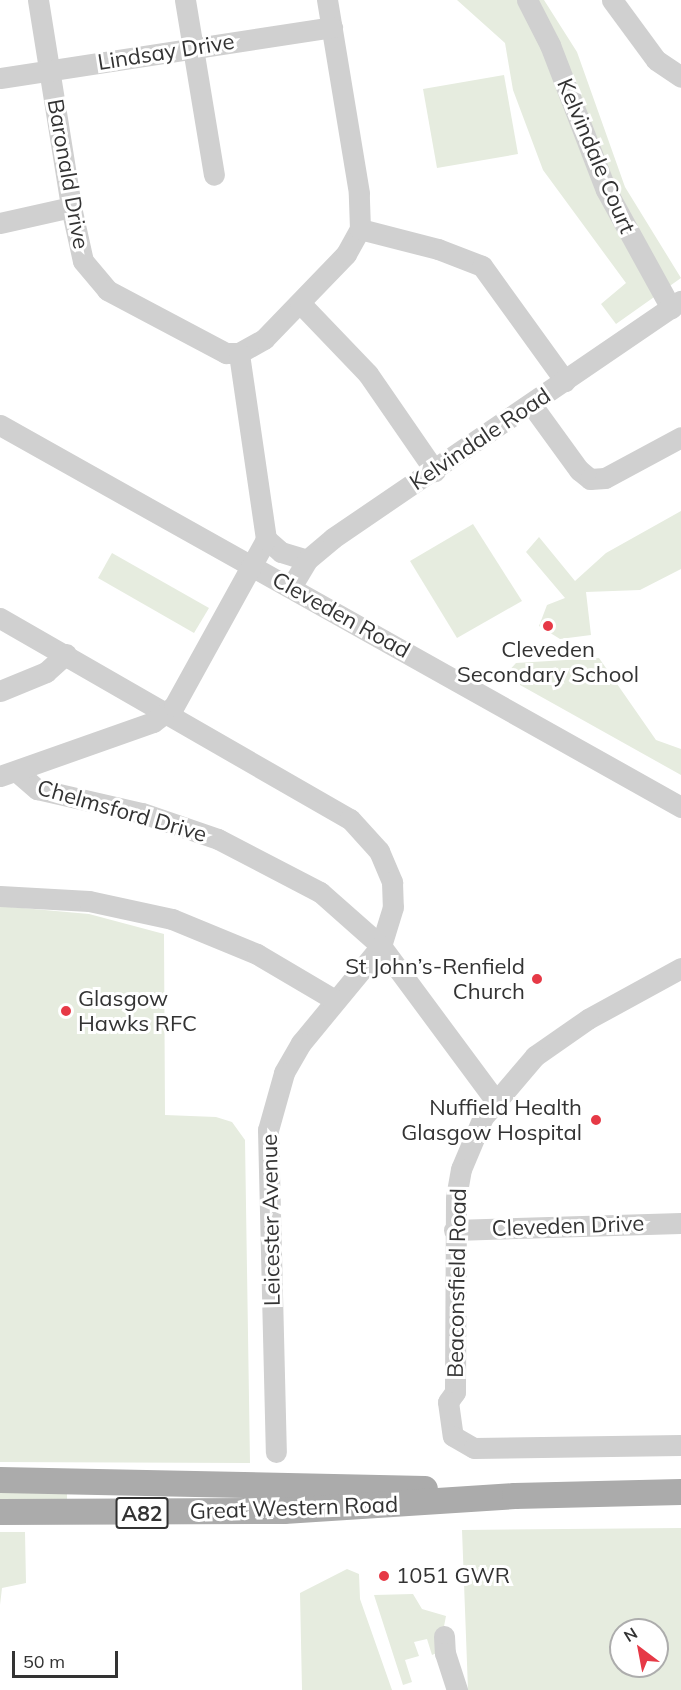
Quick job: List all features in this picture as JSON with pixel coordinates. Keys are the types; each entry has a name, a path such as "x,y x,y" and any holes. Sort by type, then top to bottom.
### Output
{"main road":[{"name":"Great Western Road","path":"0,1480 371,1485 515,1496"},
{"name":"Great Western Road","path":"0,1512 284,1510 515,1496 681,1492"}],"street":[{"name":"Baronald Drive","path":"39,0 77,245 99,283 213,348 239,353"},
{"path":"185,0 214,175"},
{"path":"8,774 153,722 168,712 266,539 239,353 264,339 300,303 346,254 360,229 359,193 327,0"},
{"name":"Kelvindale Court","path":"527,0 550,45 606,190 676,305"},
{"path":"612,0 656,60 681,77"},
{"name":"Lindsay Drive","path":"0,78 332,27"},
{"path":"0,223 70,207"},
{"path":"360,229 438,249 482,266 565,381"},
{"path":"300,303 368,374 435,471"},
{"name":"Kelvindale Road","path":"291,587 307,560 333,538 435,471 676,305"},
{"path":"531,404 579,470 590,479 605,478 681,437"},
{"name":"Cleveden Road","path":"0,425 681,807"},
{"path":"266,539 281,552 307,560"},
{"name":"Leicester Avenue","path":"0,618 168,712 337,811 362,830 383,860 394,892 393,907 381,945 333,999 306,1035 284,1074 268,1130 276,1452"},
{"path":"0,690 46,672 66,654"},
{"name":"Chelmsford Drive","path":"8,774 37,789 142,813 224,842 320,892 381,945 495,1100"},
{"path":"0,896 89,901 172,919 257,954 333,999"},
{"name":"Beaconsfield Road","path":"681,968 558,1038 535,1056 495,1100 472,1138 461,1169 454,1230 455,1392 448,1402 451,1430 463,1445 474,1448 681,1445"},
{"name":"Cleveden Drive","path":"454,1230 681,1223"},
{"path":"444,1636 445,1653 457,1690"}],"shaded area":[{"path":"457,0 544,0 577,52 625,187 681,278 616,324 601,304 626,283 543,170 513,90 505,43"},
{"path":"504,75 518,154 437,168 423,89"},
{"path":"681,511 681,569 640,590 586,592 591,635 560,639 539,626 547,605 565,598 526,552 539,537 575,581 606,553"},
{"path":"473,524 522,601 457,638 410,561"},
{"path":"112,553 209,608 194,633 98,578"},
{"path":"599,658 656,740 681,749 681,775 504,676 516,663"},
{"path":"0,906 89,914 164,934 165,1115 216,1117 232,1122 245,1140 250,1463 0,1462"},
{"path":"0,1488 67,1492 67,1503 0,1506"},
{"path":"681,1528 681,1690 468,1690 462,1530"},
{"path":"0,1532 25,1532 26,1583 2,1588 0,1605"},
{"path":"347,1569 359,1574 360,1599 392,1690 302,1690 300,1593"},
{"path":"413,1594 422,1609 446,1616 439,1652 432,1655 427,1639 414,1642 419,1656 405,1660 412,1682 403,1685 374,1595"}],"place":[{"name":"Cleveden Secondary School","path":"548,626"},
{"name":"St John’s-Renfield Church","path":"537,979"},
{"name":"Glasgow Hawks RFC","path":"66,1011"},
{"name":"Nuffield Health Glasgow Hospital","path":"596,1120"},
{"name":"1051 GWR","path":"384,1576"}]}
